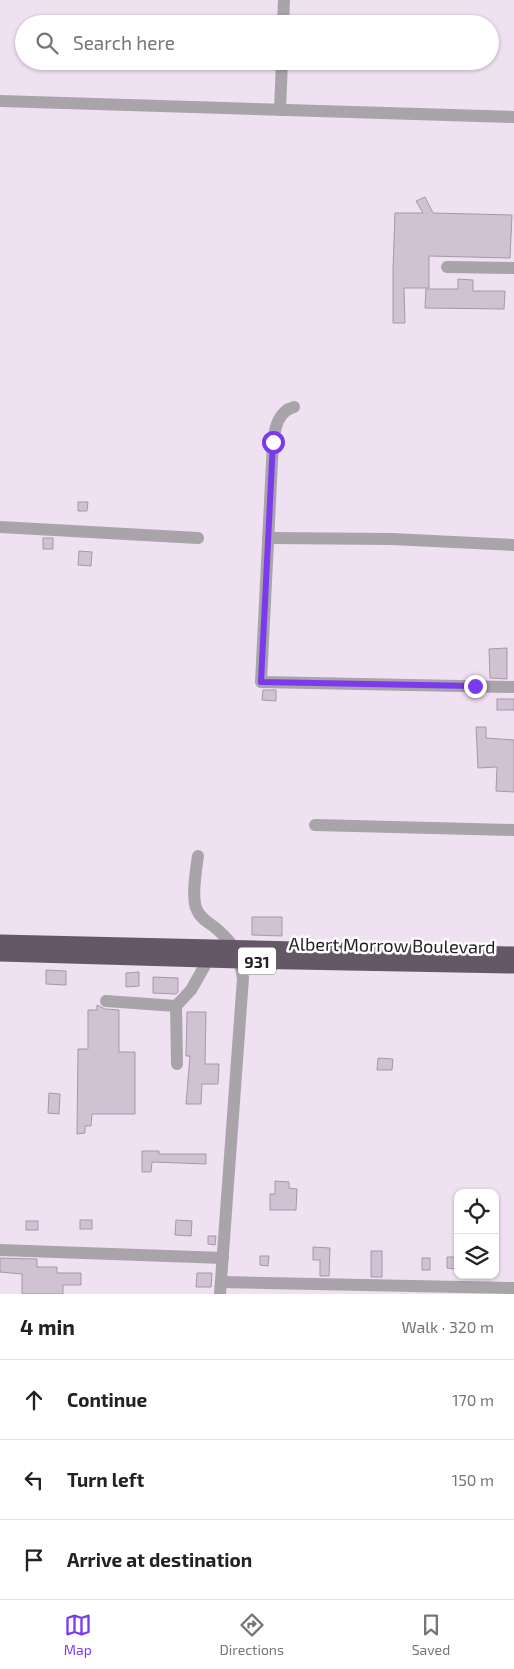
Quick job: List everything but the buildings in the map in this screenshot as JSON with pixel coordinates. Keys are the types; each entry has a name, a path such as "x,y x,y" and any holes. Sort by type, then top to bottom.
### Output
{"highway":[{"name":"Albert Morrow Boulevard","path":"0,942 514,966"},
{"name":"Albert Morrow Boulevard","path":"0,954 208,960 238,954 514,954"}],"street":[{"path":"283,15 284,0"},
{"path":"280,110 282,70"},
{"path":"0,101 514,117"},
{"path":"447,267 514,268"},
{"path":"294,407 288,408 284,412 274,434 261,682 514,687"},
{"path":"0,526 198,538"},
{"path":"268,538 392,539 514,545"},
{"path":"315,825 514,830"},
{"path":"198,856 194,892 196,910 204,920 219,931 238,954 243,978 221,1288 514,1288"},
{"path":"177,1064 176,1006 191,990 208,960"},
{"path":"106,1000 176,1006"},
{"path":"0,1250 223,1258"}],"route":[{"path":"273,442 261,682 475,686"}]}
